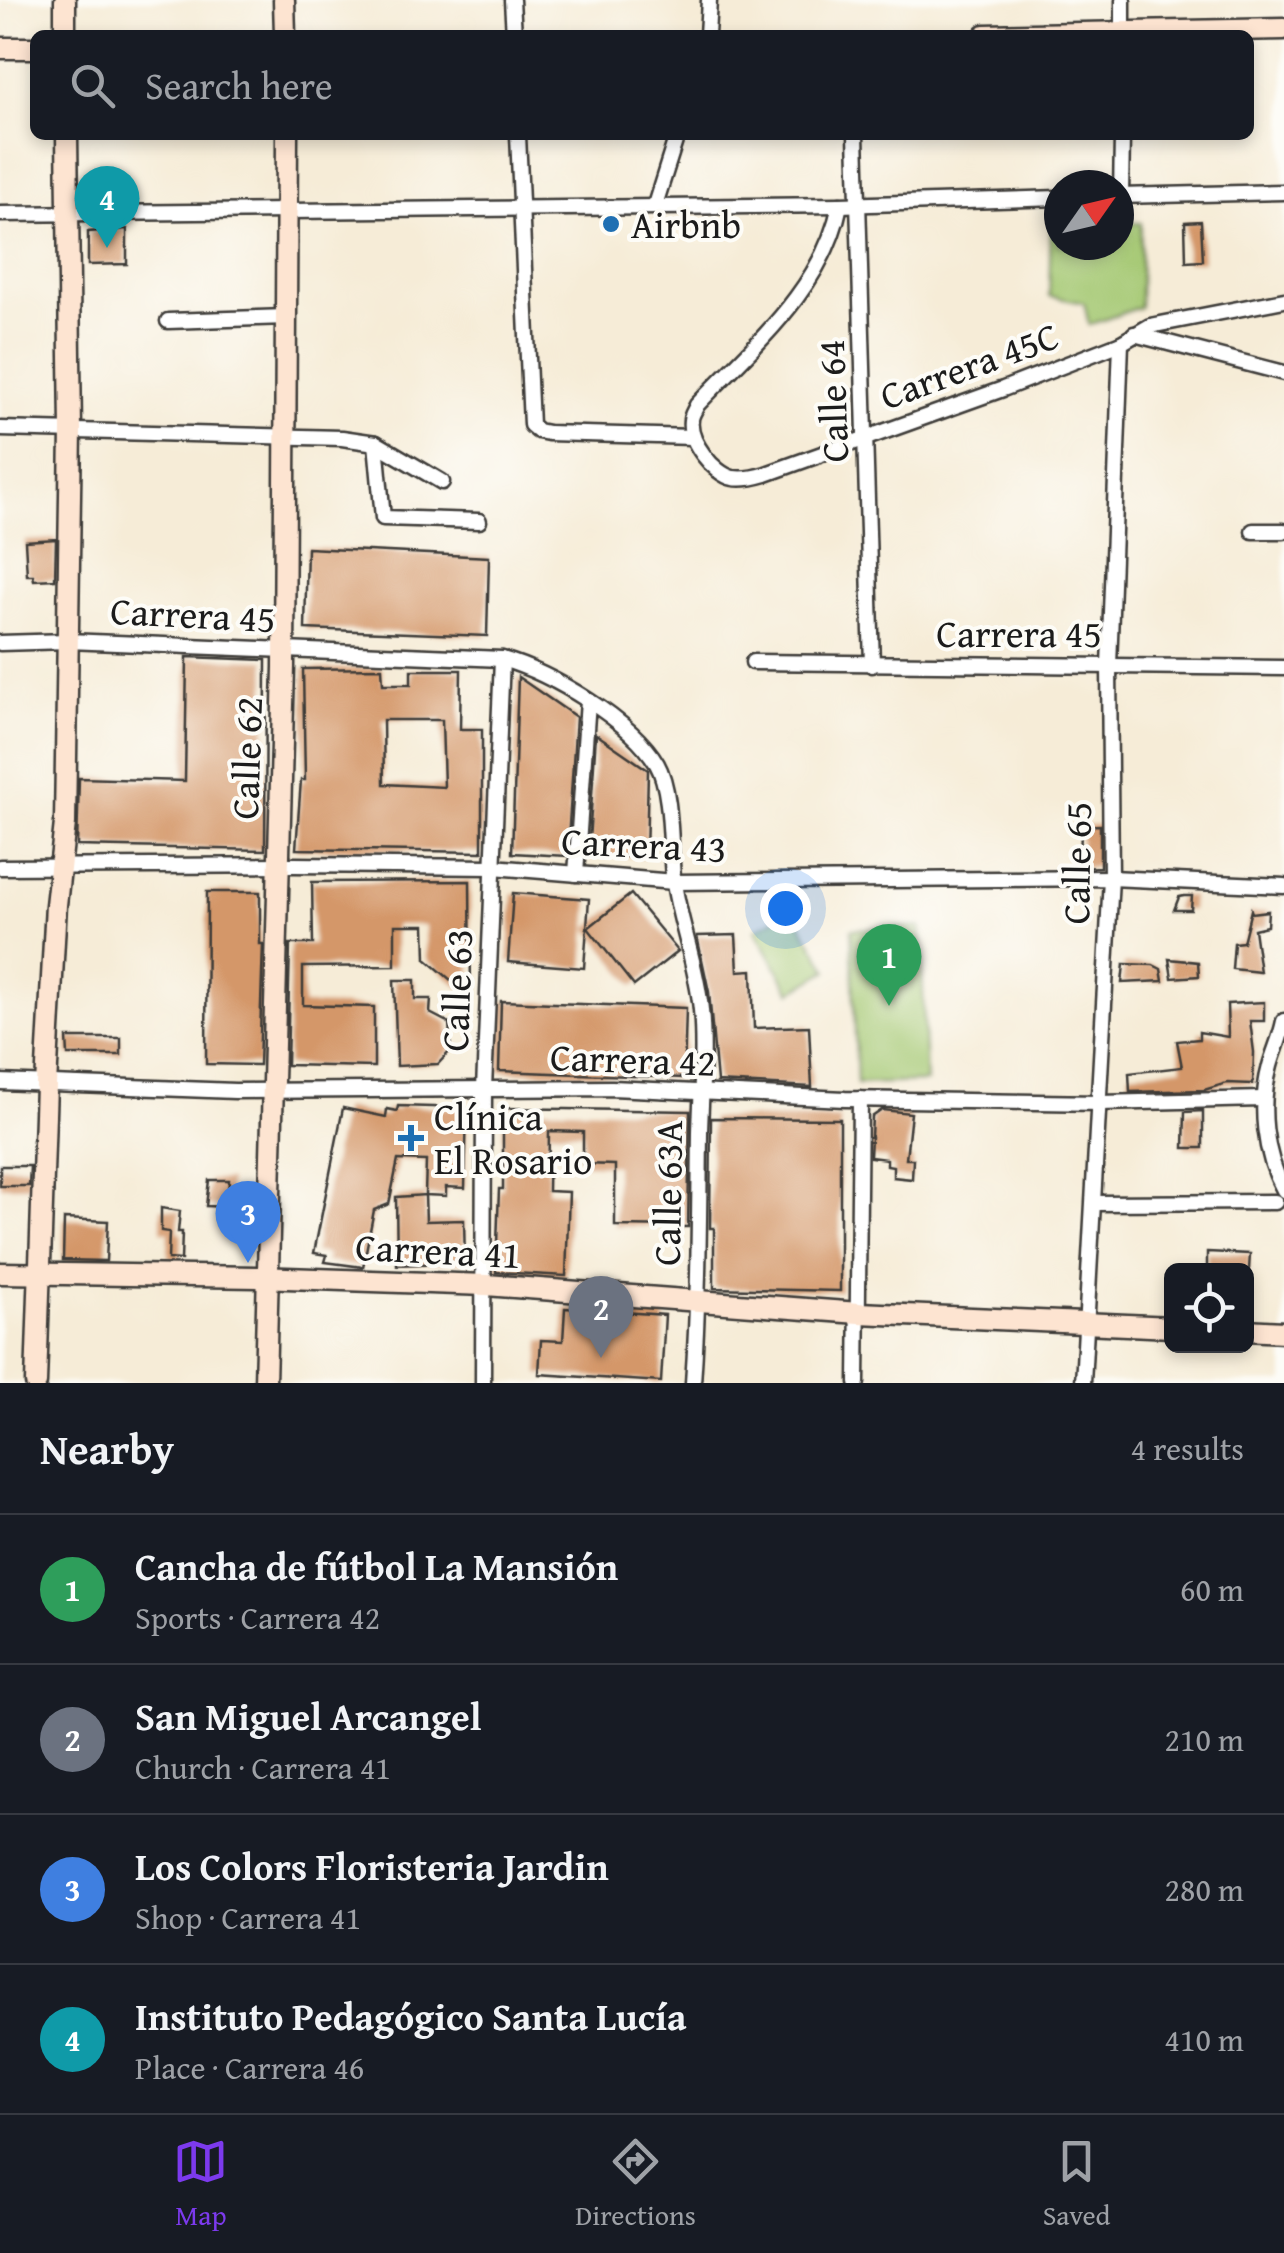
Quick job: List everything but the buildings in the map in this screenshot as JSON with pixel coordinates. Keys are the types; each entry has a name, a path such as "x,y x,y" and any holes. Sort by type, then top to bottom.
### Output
{"street":[{"path":"65,0 66,30"},
{"path":"284,0 284,30"},
{"path":"512,0 514,30"},
{"path":"707,30 709,0"},
{"path":"1123,0 1123,30"},
{"path":"1252,30 1284,29"},
{"path":"0,48 30,48"},
{"path":"36,1383 46,1085 64,823 71,430 67,140"},
{"name":"Calle 62","path":"265,1383 283,651 286,140"},
{"path":"518,140 529,418 538,432 693,436 690,421 697,405 804,289 834,232 840,205"},
{"path":"656,205 676,140"},
{"name":"Calle 64","path":"856,140 872,665"},
{"path":"1121,170 1122,140"},
{"path":"1134,196 1284,192"},
{"path":"0,214 840,205 1044,198"},
{"name":"Carrera 45C","path":"693,436 716,468 730,478 746,479 866,438 1174,320 1284,300"},
{"path":"168,321 286,317"},
{"path":"1127,338 1284,373"},
{"name":"Calle 65","path":"1083,1383 1110,878 1109,666 1127,338"},
{"path":"0,429 283,436 376,443 442,482"},
{"path":"376,443 383,518 479,521"},
{"path":"1252,531 1284,531"},
{"name":"Carrera 45","path":"0,644 68,640 502,660 534,668 588,701 638,742 660,768"},
{"name":"Calle 63","path":"483,1383 484,1089 502,660"},
{"name":"Carrera 45","path":"753,662 1284,668"},
{"path":"576,874 588,701"},
{"name":"Calle 63A","path":"660,768 674,882 699,992 694,1383"},
{"name":"Carrera 43","path":"0,868 493,868 674,882 1110,878 1284,886"},
{"path":"1094,1202 1280,1196 1268,1145 1263,1099 1284,1021"},
{"name":"Carrera 42","path":"0,1082 274,1092 612,1088 860,1099 1100,1103 1263,1099"},
{"path":"856,1383 860,1099"},
{"name":"Carrera 41","path":"0,1272 486,1286 859,1313 1164,1327"},
{"path":"1254,1330 1284,1332"}],"green space":[{"path":"1134,223 1141,223 1140,307 1089,325 1084,303 1049,296 1050,260 1134,260"},
{"path":"792,909 828,970 791,992 755,930"},
{"path":"921,927 926,1082 857,1084 851,929"}],"place":[{"name":"Airbnb","path":"611,224"},
{"name":"Instituto Pedagógico Santa Lucía","path":"107,248"},
{"name":"Cancha de fútbol La Mansión","path":"889,1006"},
{"name":"Clínica El Rosario","path":"411,1138"},
{"name":"Los Colors Floristeria Jardin","path":"248,1263"},
{"name":"San Miguel Arcangel","path":"601,1358"}]}
